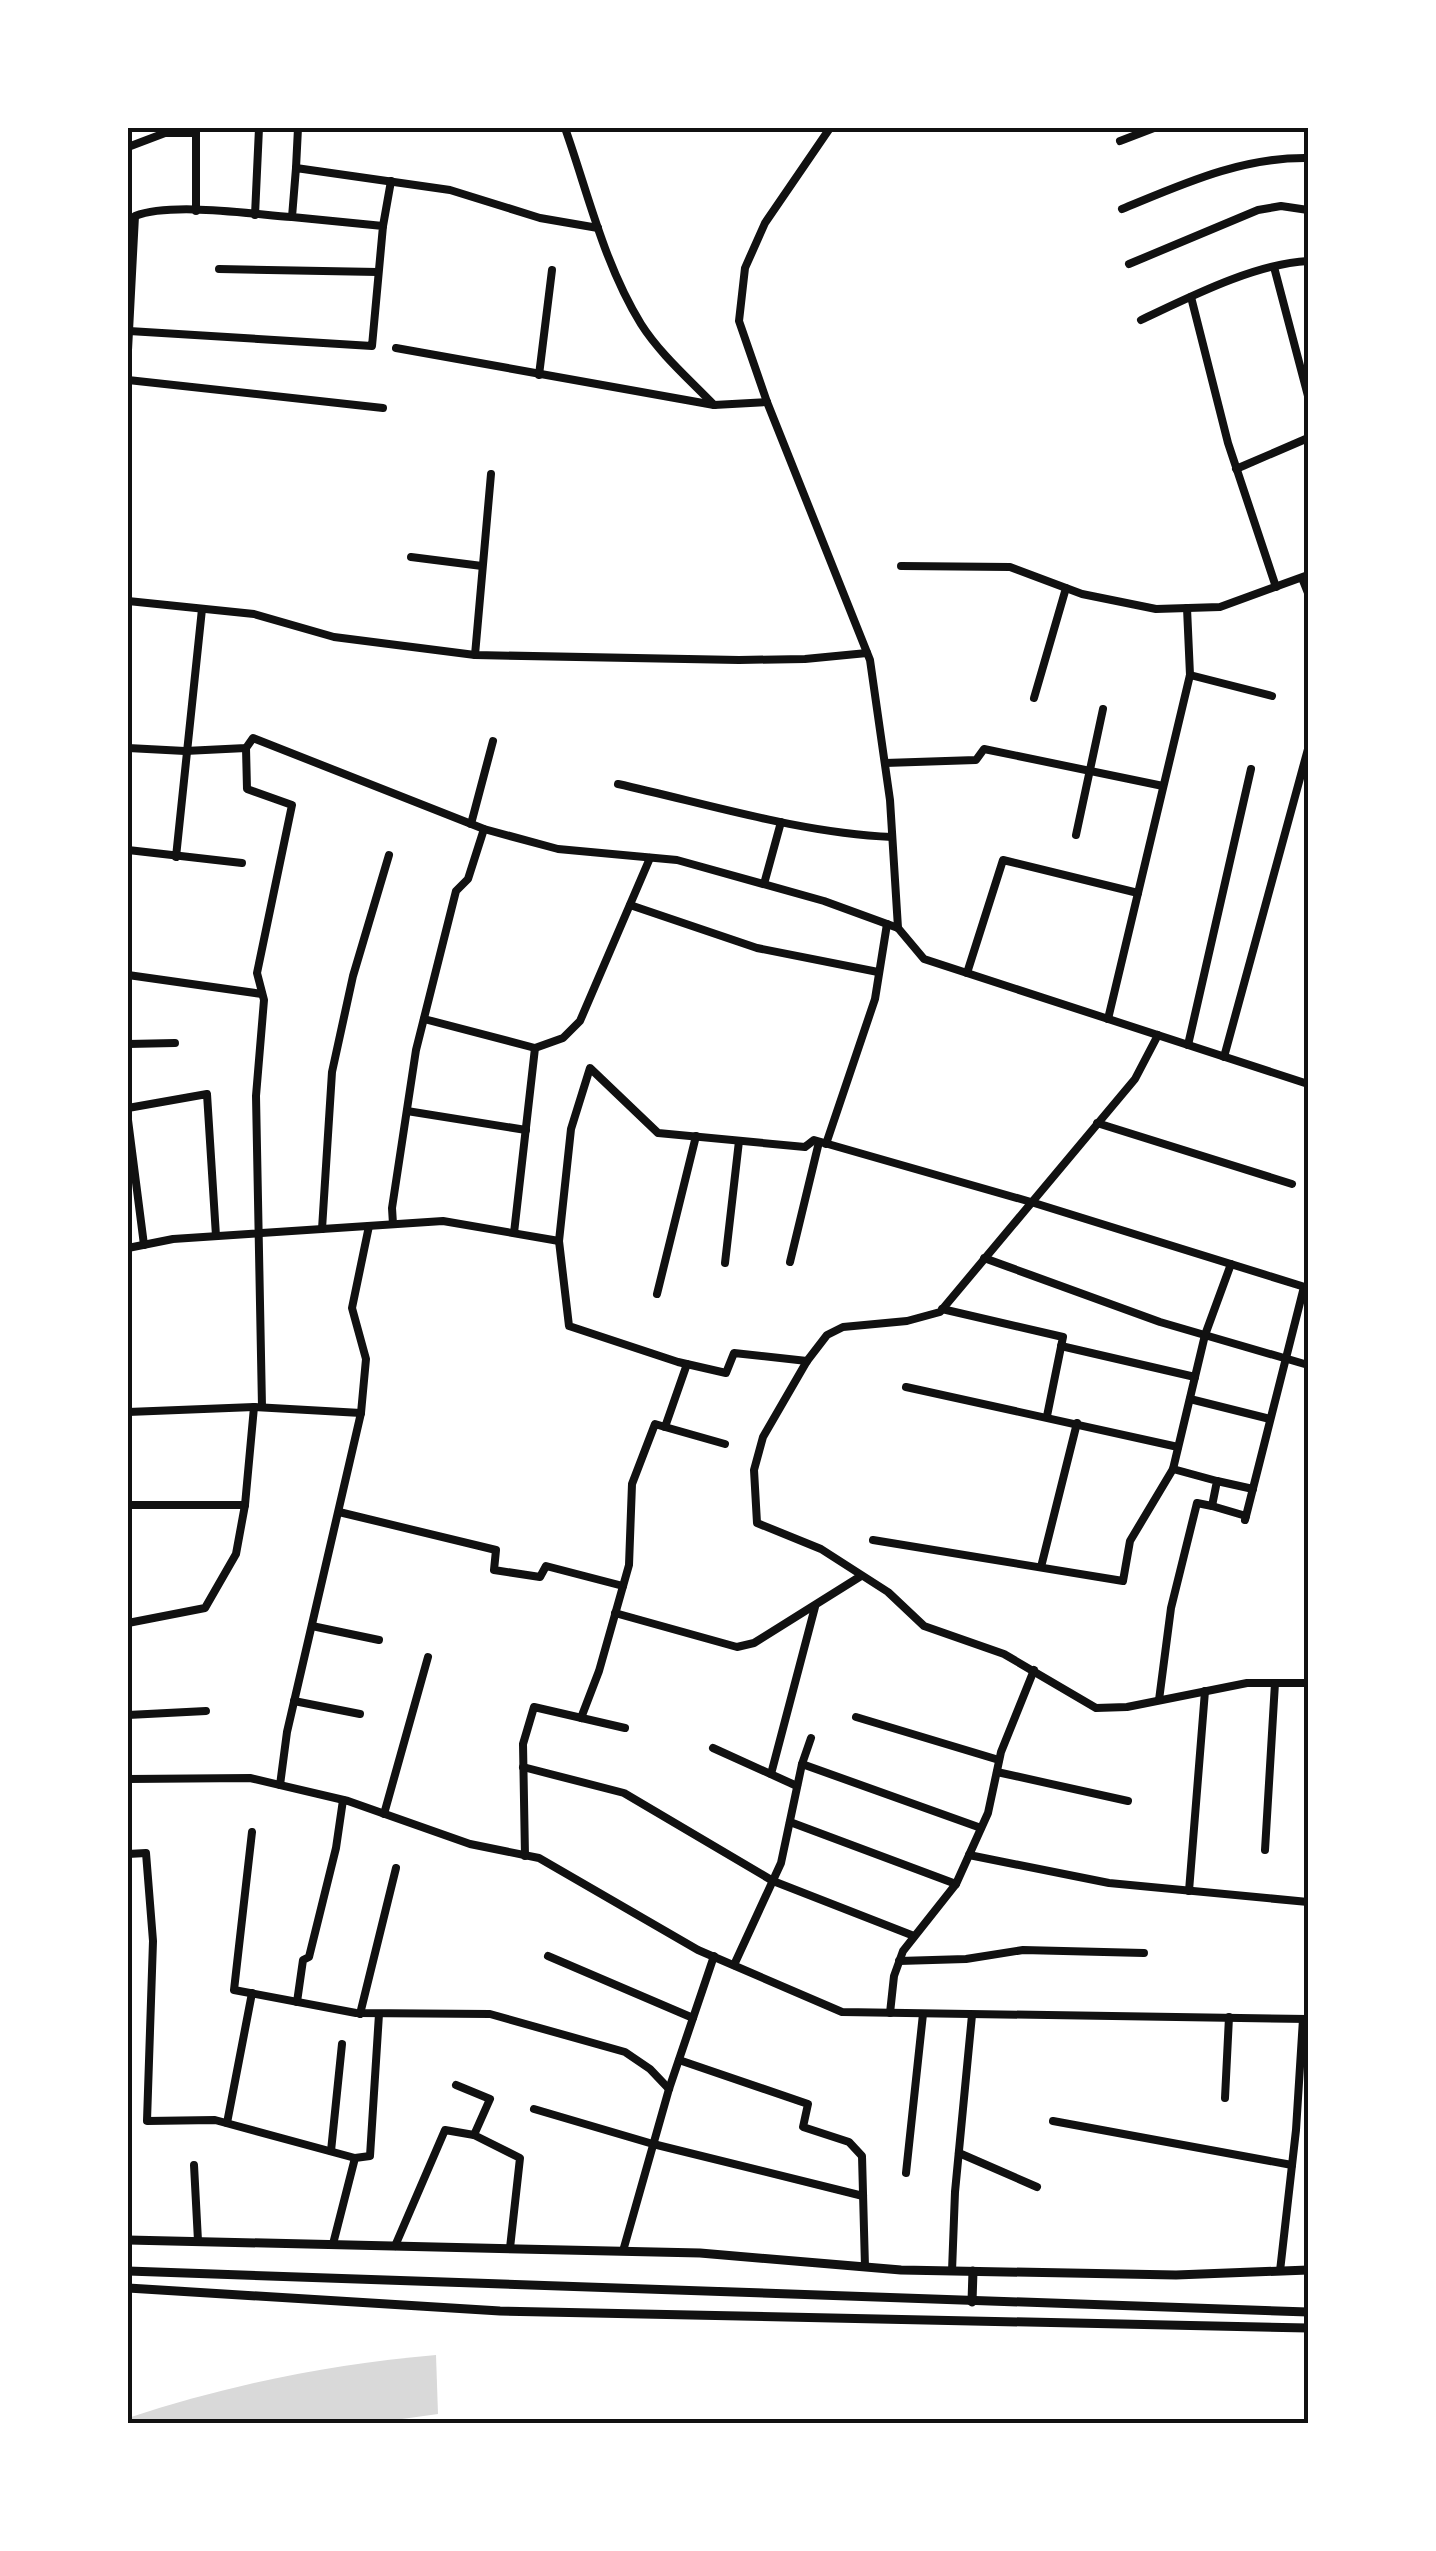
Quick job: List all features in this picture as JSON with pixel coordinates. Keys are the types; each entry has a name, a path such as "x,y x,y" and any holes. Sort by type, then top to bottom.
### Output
{"street":[{"path":"255,215 259,128"},
{"path":"292,217 298,128"},
{"path":"565,128 621,287 643,327 714,405"},
{"path":"830,128 764,224 745,268 739,321 767,402 867,653 885,763 898,928"},
{"path":"1120,142 1154,128"},
{"path":"128,147 165,133 196,130 196,211"},
{"path":"1122,209 1220,169 1308,158"},
{"path":"296,168 450,190 540,218 598,228"},
{"path":"128,331 372,346 382,226 391,181"},
{"path":"1129,264 1258,210 1280,206 1308,210"},
{"path":"128,350 135,216 146,212 196,211 382,226"},
{"path":"1141,320 1274,267 1308,261"},
{"path":"1274,267 1308,396"},
{"path":"219,269 378,272"},
{"path":"539,376 552,270"},
{"path":"1191,297 1236,468 1276,587"},
{"path":"396,348 714,405 767,402"},
{"path":"128,380 383,408"},
{"path":"1236,468 1308,438"},
{"path":"475,655 491,474"},
{"path":"411,557 482,566"},
{"path":"901,566 1010,567 1066,588 1156,609 1220,608 1305,577 1308,593"},
{"path":"1034,698 1066,588"},
{"path":"128,600 254,614 334,637 475,655 739,660 867,653"},
{"path":"1108,1019 1190,676 1187,608"},
{"path":"176,857 202,609"},
{"path":"1190,676 1272,696"},
{"path":"1076,835 1103,709"},
{"path":"128,1623 205,1608 236,1554 245,1505 258,1407 256,1096 262,994 257,972 292,805 247,790 246,748 253,738 484,829 558,849 677,860 824,900 898,928 924,959 1308,1084"},
{"path":"471,824 493,741"},
{"path":"128,748 246,748"},
{"path":"885,763 976,760 984,749 1164,786"},
{"path":"1224,1057 1308,749"},
{"path":"1188,1045 1251,768"},
{"path":"618,784 781,822 852,835 892,837"},
{"path":"764,884 781,822"},
{"path":"394,1224 392,1208 424,1019 456,891 468,879 484,829"},
{"path":"128,850 242,862"},
{"path":"322,1229 332,1072 352,976 388,855"},
{"path":"424,1019 536,1048 563,1038 580,1022 650,858"},
{"path":"967,973 1003,860 1138,893"},
{"path":"630,904 757,948 878,972"},
{"path":"790,1262 823,1143 876,999 888,924"},
{"path":"128,975 262,994"},
{"path":"1158,1035 1135,1079 942,1309 907,1321 843,1327 827,1335 806,1361 763,1437 754,1470 757,1523 821,1549 888,1592 924,1626 1004,1654 1096,1708 1127,1707 1246,1683 1308,1683"},
{"path":"128,1044 175,1043"},
{"path":"514,1234 536,1048"},
{"path":"806,1361 734,1353 726,1373 569,1326 559,1241 571,1129 590,1068 658,1133 805,1147 814,1140 1306,1287 1245,1518 1197,1503 1172,1608 1159,1700"},
{"path":"128,1108 207,1094 216,1236"},
{"path":"407,1111 526,1130"},
{"path":"128,1120 144,1245"},
{"path":"1097,1124 1292,1184"},
{"path":"656,1294 696,1136"},
{"path":"726,1263 740,1140"},
{"path":"128,1248 216,1236 443,1221 559,1241"},
{"path":"280,1785 294,1701 360,1413 366,1359 352,1308 369,1226"},
{"path":"984,1258 1205,1335 1308,1365"},
{"path":"873,1540 1123,1580 1130,1540 1173,1469 1205,1335 1232,1264"},
{"path":"942,1309 1063,1337 1047,1416"},
{"path":"1061,1346 1195,1377"},
{"path":"665,1427 687,1364"},
{"path":"906,1387 1178,1448"},
{"path":"1190,1399 1270,1419"},
{"path":"128,1412 258,1407 360,1413"},
{"path":"1042,1567 1076,1423"},
{"path":"581,1718 629,1565 632,1484 655,1424 725,1444"},
{"path":"1173,1469 1253,1490"},
{"path":"1212,1506 1217,1481"},
{"path":"128,1505 245,1505"},
{"path":"340,1512 496,1550 494,1570 540,1578 546,1566 623,1586"},
{"path":"615,1614 738,1647 754,1643 861,1576"},
{"path":"771,1774 815,1606"},
{"path":"312,1626 379,1640"},
{"path":"384,1814 428,1657"},
{"path":"890,2013 899,1961 956,1884 981,1828 999,1760 1034,1670"},
{"path":"1266,1850 1275,1683"},
{"path":"1189,1890 1205,1691"},
{"path":"294,1701 360,1714"},
{"path":"526,1856 523,1744 534,1707 625,1728"},
{"path":"128,1715 206,1711"},
{"path":"856,1716 999,1760"},
{"path":"734,1965 781,1863 811,1738"},
{"path":"713,1748 797,1786"},
{"path":"802,1764 981,1828"},
{"path":"523,1768 624,1793 773,1881 914,1936"},
{"path":"997,1772 1128,1801"},
{"path":"128,1779 250,1778 343,1800 470,1844 538,1858 714,1956 842,2012 1306,2019 1280,2271"},
{"path":"296,2002 303,1960 309,1957 336,1848 343,1800"},
{"path":"790,1822 956,1884"},
{"path":"252,1832 234,1990 360,2014 490,2014 625,2052 650,2069 669,2089"},
{"path":"128,1854 146,1853 153,1941 147,2121 215,2120 355,2158 370,2156 379,2014"},
{"path":"969,1855 1109,1883 1308,1902"},
{"path":"360,2014 396,1868"},
{"path":"899,1961 966,1959 1023,1950 1144,1953"},
{"path":"548,1956 693,2018"},
{"path":"623,2251 669,2089 714,1956"},
{"path":"226,2123 252,1994"},
{"path":"906,2174 923,2014"},
{"path":"952,2270 958,2153 972,2015"},
{"path":"1225,2098 1229,2017"},
{"path":"330,2151 342,2044"},
{"path":"679,2060 808,2104 802,2127 849,2142 862,2156 865,2266"},
{"path":"456,2085 490,2099 474,2134"},
{"path":"534,2109 653,2144 863,2196"},
{"path":"1053,2121 1292,2165"},
{"path":"395,2246 444,2130 474,2134 520,2158 510,2248"},
{"path":"958,2153 1037,2186"},
{"path":"333,2244 355,2158"},
{"path":"128,2161 128,2240 700,2252 973,2271 1176,2275 1308,2270"},
{"path":"194,2164 198,2241"},
{"path":"128,2271 1308,2312"},
{"path":"972,2302 973,2271"},
{"path":"128,2288 500,2310 1308,2328"}],"shaded area":[{"path":"436,2355 438,2414 366,2424 128,2423 128,2418 242,2386 357,2364"}]}
